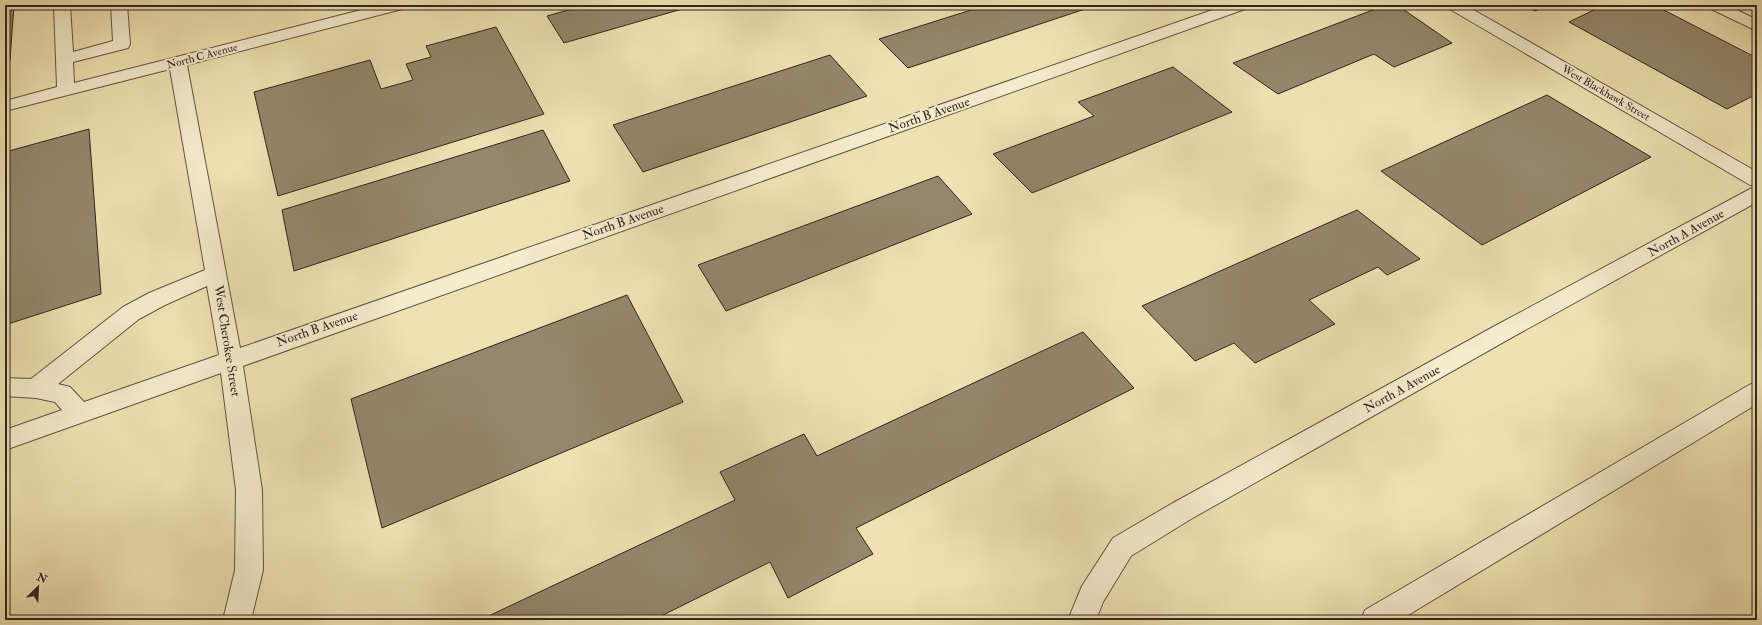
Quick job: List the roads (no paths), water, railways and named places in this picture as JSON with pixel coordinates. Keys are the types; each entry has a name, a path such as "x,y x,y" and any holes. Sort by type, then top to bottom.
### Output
{"street":[{"path":"62,5 66,91"},
{"path":"64,59 122,44 119,5"},
{"name":"North C Avenue","path":"5,106 178,63 349,11 400,5"},
{"name":"North B Avenue","path":"5,440 231,359 1242,5"},
{"name":"West Blackhawk Street","path":"1454,5 1757,180"},
{"path":"1715,5 1757,26"},
{"name":"West Cherokee Street","path":"178,63 231,359 249,490 250,570 237,620"},
{"name":"North A Avenue","path":"1082,620 1092,595 1122,547 1182,511 1494,337 1757,194"},
{"path":"36,389 131,313 157,299 216,274"},
{"path":"5,387 36,389 62,394 79,413"},
{"path":"1375,620 1456,569 1684,438 1757,392"}]}
